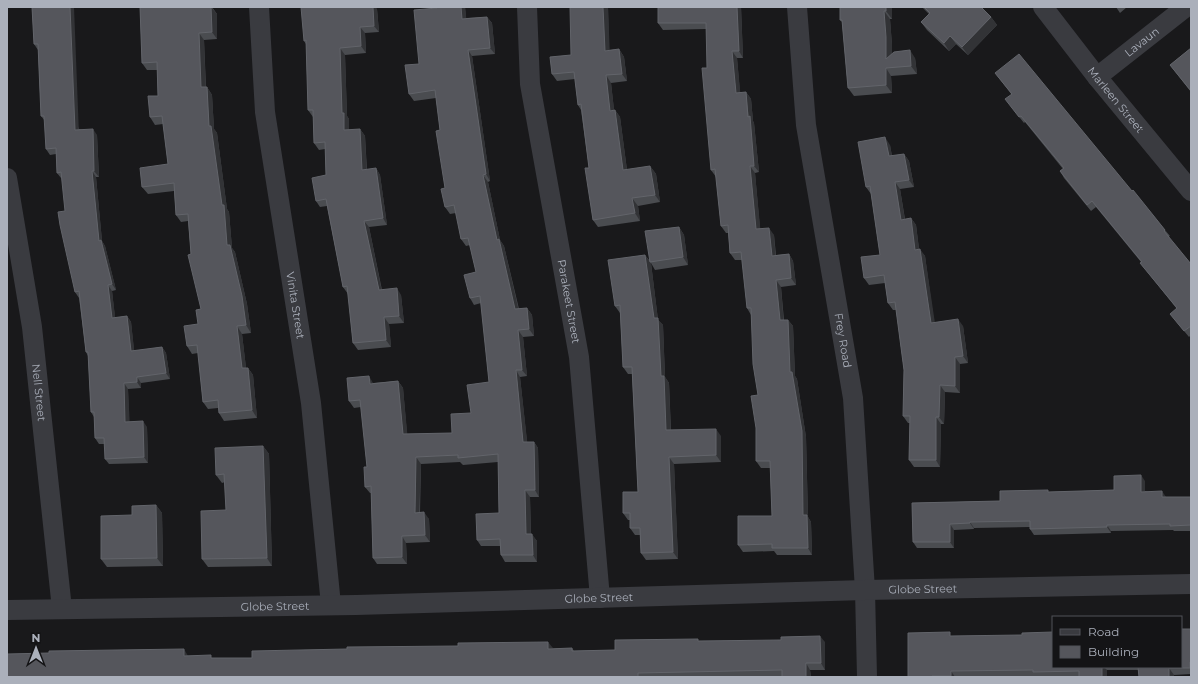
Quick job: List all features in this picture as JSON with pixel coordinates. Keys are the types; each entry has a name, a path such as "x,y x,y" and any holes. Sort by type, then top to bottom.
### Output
{"street":[{"name":"Vinita Street","path":"259,7 265,112 311,403 331,605"},
{"name":"Parakeet Street","path":"527,7 530,84 579,357 600,598"},
{"name":"Frey Road","path":"797,7 806,125 853,398 865,590 867,677"},
{"name":"Marleen Street","path":"1043,7 1097,77 1191,191"},
{"name":"Lavaun","path":"1097,77 1186,7"},
{"name":"Nell Street","path":"7,178 32,327 62,609"},
{"name":"Globe Street","path":"7,610 356,605 865,590 1191,584"}],"building":[{"path":"32,7 70,7 75,130 93,129 94,171 92,171 99,241 101,240 112,284 108,285 112,318 127,316 131,351 162,347 166,373 137,377 137,382 124,383 125,422 143,421 144,457 105,459 104,438 95,438 94,412 91,412 88,352 86,352 79,291 75,292 58,212 65,211 61,172 57,173 56,148 46,149 44,116 41,116 38,44 34,44"},
{"path":"140,7 211,7 212,32 199,33 201,87 207,87 209,126 211,126 222,205 224,205 227,245 230,245 242,296 246,325 237,326 242,368 248,368 252,410 219,413 218,400 203,402 197,345 187,346 184,326 198,324 196,310 201,309 188,255 191,254 188,214 176,215 174,183 142,187 140,168 168,164 162,116 150,117 148,96 158,96 157,62 142,63"},
{"path":"301,7 373,7 374,26 360,27 361,46 340,48 342,113 344,113 344,130 360,129 362,170 376,168 383,218 364,221 379,290 397,288 399,316 384,317 386,340 353,343 347,286 343,287 326,199 316,201 312,178 326,175 325,142 314,143 313,110 308,110 306,40 304,41"},
{"path":"437,7 461,7 462,19 487,17 490,48 468,50 486,174 483,175 497,240 499,239 515,309 527,308 529,329 518,330 522,370 516,370 523,442 534,442 535,490 525,490 526,534 532,534 533,555 501,555 500,539 477,540 476,514 499,513 498,454 458,458 458,455 416,457 415,513 424,512 425,535 402,536 402,557 373,558 371,486 365,487 364,467 367,467 360,400 349,401 347,378 369,376 370,384 398,381 403,434 452,433 451,414 471,413 467,385 489,382 480,296 470,298 464,275 476,272 468,238 461,239 454,205 445,207 441,189 445,188 436,131 440,130 435,90 409,94 405,65 419,64 414,10"},
{"path":"570,7 603,7 605,51 619,49 622,74 606,75 610,111 615,110 623,170 650,166 655,195 632,198 635,213 593,220 585,168 589,168 581,104 578,105 574,72 552,74 550,57 571,55"},
{"path":"658,7 737,7 739,51 732,51 736,93 746,92 748,117 750,116 754,166 750,166 756,229 769,228 772,256 789,254 791,278 776,280 780,320 788,320 790,372 792,372 802,431 803,515 807,515 808,548 772,548 772,544 738,545 738,516 772,516 770,461 756,461 756,428 751,396 758,395 753,364 751,308 747,308 741,252 730,253 728,225 721,226 715,169 711,170 702,68 707,68 706,23 658,23"},
{"path":"840,7 886,7 886,11 884,11 886,59 894,52 910,50 911,66 886,68 886,85 848,88 842,20 840,20"},
{"path":"924,7 981,7 991,17 962,47 950,36 944,43 921,22 930,13"},
{"path":"1191,48 1191,91 1170,65"},
{"path":"1019,54 1132,191 1133,190 1191,264 1191,326 1184,331 1170,314 1177,308 1140,263 1142,262 1092,201 1087,205 1060,171 1064,168 1005,99 1012,94 995,73"},
{"path":"885,137 889,156 904,154 909,180 895,182 901,220 911,218 915,250 920,249 931,323 958,319 963,356 955,357 955,386 940,385 939,417 936,417 936,460 909,460 910,416 903,416 904,370 895,302 888,303 884,275 864,278 861,257 880,255 870,186 866,187 858,142"},
{"path":"679,227 683,257 650,262 645,231"},
{"path":"645,255 654,318 658,318 661,376 664,376 666,430 716,429 716,455 669,457 673,552 641,553 640,528 630,528 630,513 623,513 623,492 638,492 632,367 623,367 620,305 615,306 608,260"},
{"path":"263,446 267,558 202,559 201,511 226,510 224,474 216,475 215,448"},
{"path":"1141,475 1141,492 1162,491 1162,497 1191,497 1191,525 1107,525 1107,527 1030,529 1030,521 970,522 950,524 950,542 913,542 912,503 1000,501 1000,491 1048,490 1048,492 1114,490 1114,476"},
{"path":"156,505 157,558 101,559 101,516 132,515 132,506"},
{"path":"1182,629 1191,629 1190,668 1182,668"},
{"path":"950,632 950,636 1022,635 1022,633 1052,632 1052,668 1102,668 1102,677 1079,677 1079,671 1033,672 1033,670 951,671 951,676 908,677 908,633"},
{"path":"820,636 821,663 806,663 806,677 782,677 782,670 638,673 638,677 7,677 7,654 49,653 49,651 184,649 184,656 211,655 211,658 252,658 252,651 347,649 347,647 458,646 458,643 548,642 548,649 572,648 572,651 615,650 615,640 781,640 781,637"},
{"path":"1138,668 1169,668 1169,677 1139,677"}]}
